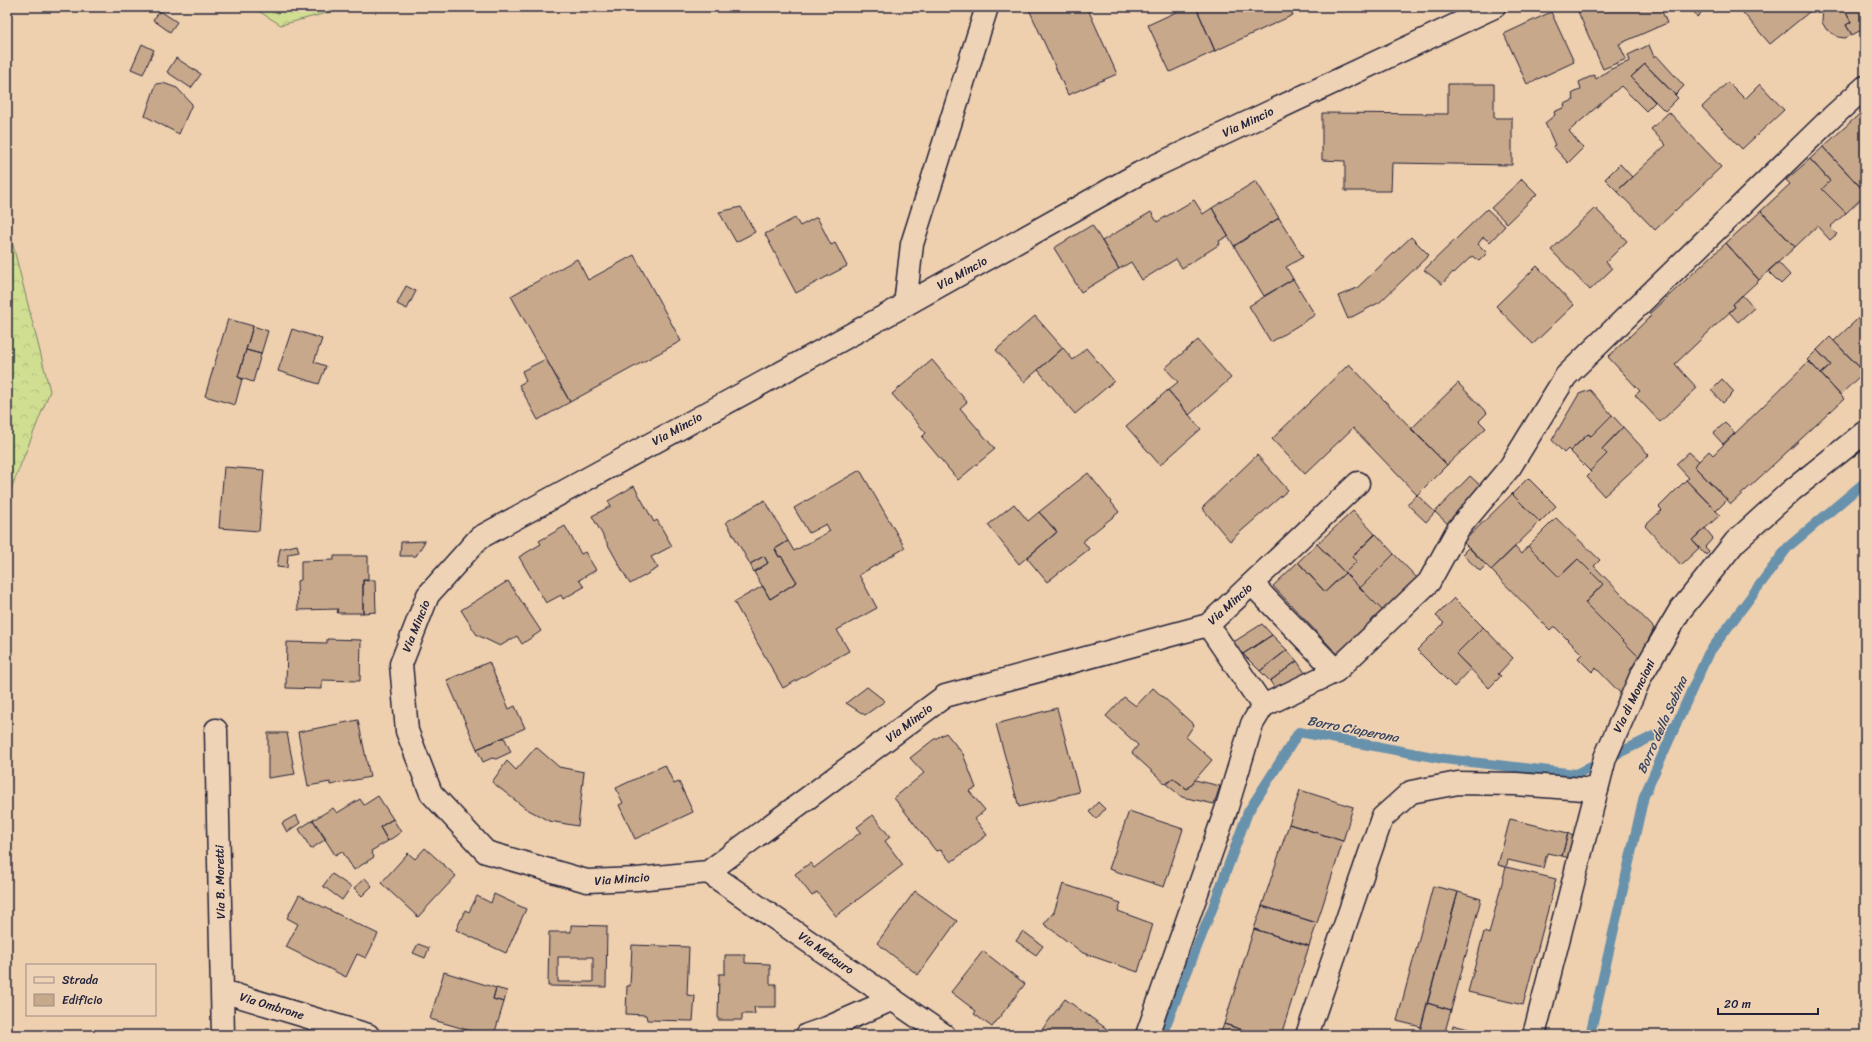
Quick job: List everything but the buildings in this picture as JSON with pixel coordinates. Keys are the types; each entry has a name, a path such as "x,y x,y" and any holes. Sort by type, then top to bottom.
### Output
{"street":[{"path":"905,305 912,244 987,7"},
{"name":"Via Mincio","path":"1358,483 1208,625 945,696 708,872 587,882 486,852 431,793 407,731 401,664 428,595 479,538 905,305 1140,173 1494,7"},
{"path":"1147,1035 1226,810 1252,724 1263,706 1336,671 1429,582 1458,529 1510,467 1566,376 1832,117 1865,87"},
{"name":"Via di Moncioni","path":"1534,1035 1605,758 1641,676 1679,612 1735,542 1791,491 1865,432"},
{"path":"1252,584 1336,671"},
{"path":"1208,625 1263,706"},
{"name":"Via B. Moretti","path":"216,730 223,1035"},
{"path":"1307,1035 1382,818 1410,792 1458,784 1516,784 1597,790"},
{"name":"Via Metauro","path":"708,872 944,1035"},
{"name":"Via Ombrone","path":"222,990 368,1035"},
{"path":"807,1035 892,999"}],"green space":[{"path":"252,7 349,7 281,25"},
{"path":"7,222 50,391 7,499"}],"waterway":[{"name":"Borro della Sabina","path":"1590,1035 1644,796 1708,654 1788,547 1865,482"},
{"name":"Borro Ciaperona","path":"1162,1035 1213,907 1248,812 1299,732 1444,759 1576,774 1676,725"}]}
